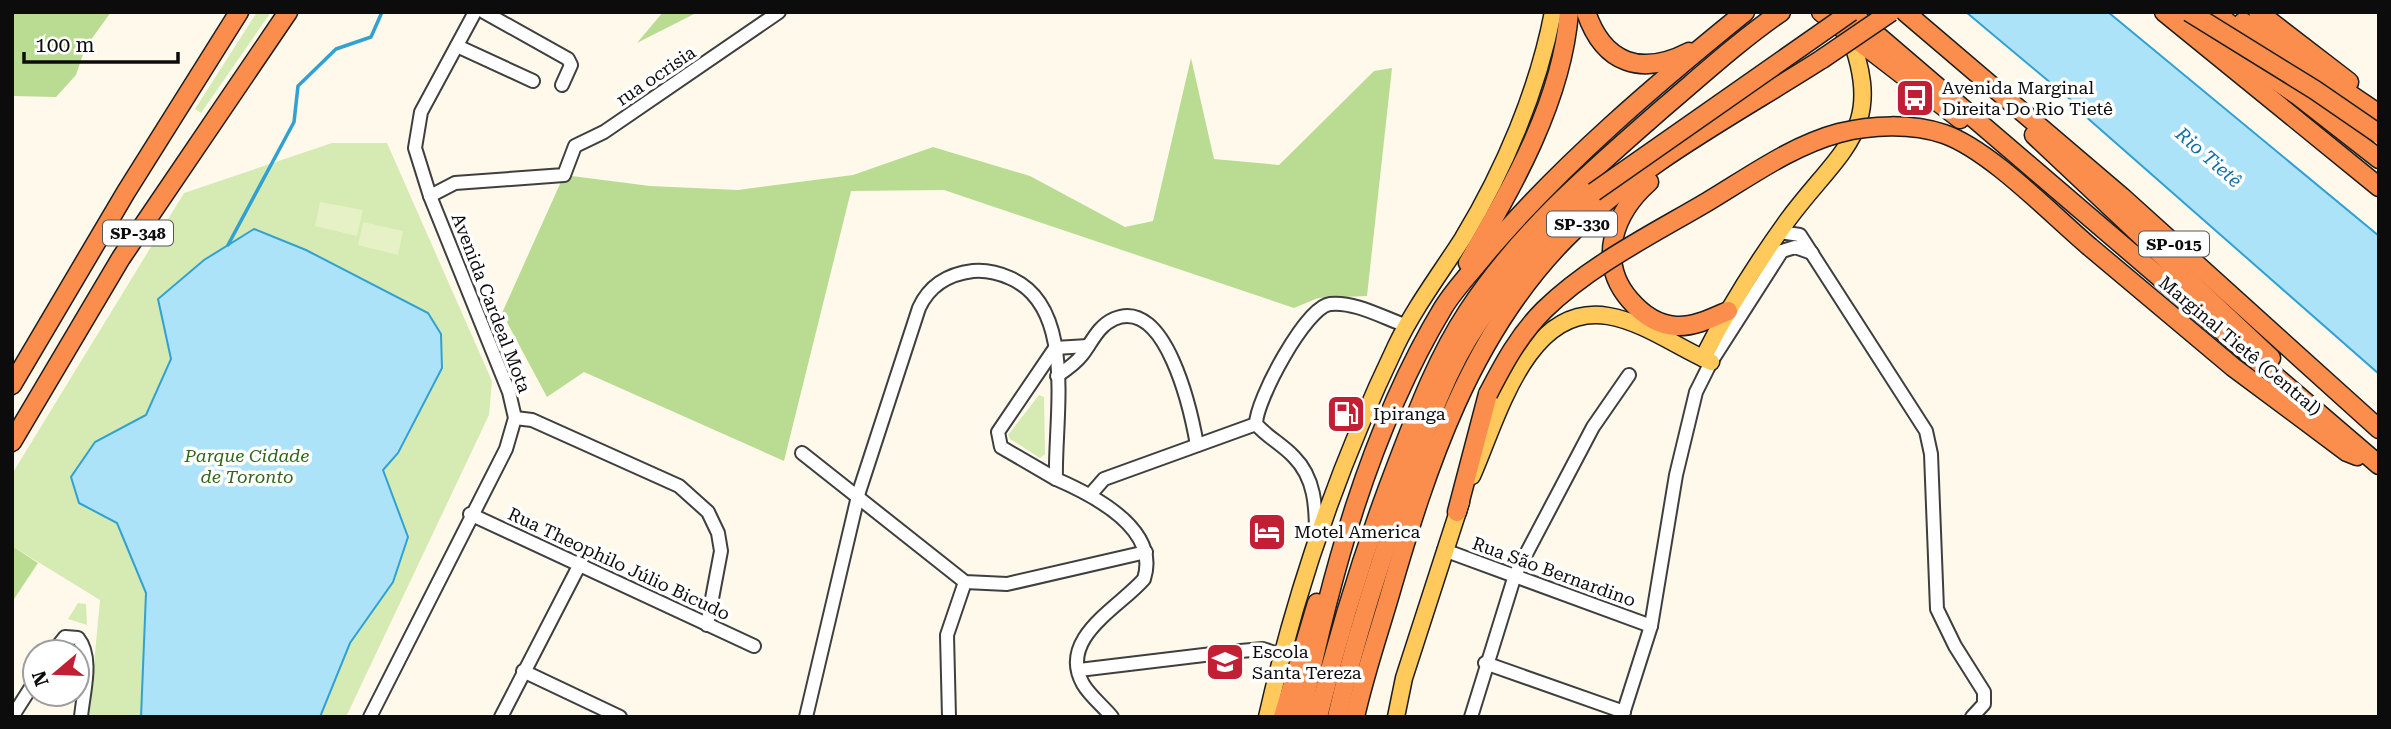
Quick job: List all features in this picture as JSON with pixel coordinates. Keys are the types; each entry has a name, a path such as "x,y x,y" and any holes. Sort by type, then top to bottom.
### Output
{"highway":[{"name":"SP-348","path":"12,385 126,192 239,12"},
{"name":"SP-348","path":"12,442 121,258 288,12"},
{"path":"1301,717 1334,576 1382,430 1412,365 1497,213 1535,131 1561,55 1569,12"},
{"path":"1586,12 1599,40 1623,60 1636,65 1665,63 1708,42"},
{"path":"1444,306 1510,226 1562,173 1745,12"},
{"path":"1318,717 1357,575 1416,414 1441,358 1499,266 1588,186 1725,55 1781,12"},
{"path":"1821,12 1982,136 2036,169"},
{"path":"1337,717 1374,581 1418,453 1457,358 1476,324 1588,186 1850,12"},
{"name":"Marginal Tietê (Central)","path":"1850,12 2377,463"},
{"name":"SP-330","path":"1358,712 1401,557 1443,436 1470,372 1524,286 1566,238 1615,194 1891,12"},
{"name":"SP-015","path":"1905,12 2123,197 2379,429"},
{"path":"2215,12 2379,150"},
{"path":"2229,12 2379,114"},
{"path":"2258,12 2379,106"},
{"path":"2176,15 2324,95 2379,134"},
{"path":"2176,15 2216,38 2379,159"},
{"path":"2176,15 2379,187"},
{"path":"1966,64 2104,204 2275,361 2314,408"},
{"path":"1457,512 1488,394 1525,330 1567,289 1599,266 1777,160 1839,133 1870,127 1903,127 1942,134 1958,140 1984,158 2233,367 2347,452 2377,463"},
{"path":"1692,142 1629,200 1616,224 1612,244 1612,269 1623,292 1639,311 1656,321 1675,326 1691,325 1728,311"},
{"path":"1283,717 1315,607 1334,576"}],"main road":[{"path":"1267,717 1281,655 1317,537 1361,424 1407,326 1464,236 1500,167 1536,79 1553,12"},
{"path":"1396,717 1404,678 1457,512 1527,354 1544,335 1561,324 1594,315 1607,316 1650,331 1707,360 1728,311 1780,232 1842,155 1857,122 1864,87 1863,69 1848,32"}],"street":[{"name":"Avenida Cardeal Mota","path":"370,717 470,514 506,449 515,418 493,347 418,164 416,129 421,112 475,12"},
{"path":"484,12 568,59 571,65 562,85"},
{"name":"rua ocrisia","path":"430,196 456,183 564,175 575,146 604,132 779,12"},
{"path":"457,46 533,81"},
{"path":"1780,232 1800,235 1926,431 1932,465 1937,609 1955,646 1984,692 1984,704 1972,717"},
{"path":"1485,663 1623,714 1651,626 1684,439 1707,360 1782,251 1795,247 1813,254"},
{"path":"806,717 858,499 919,308 935,285 976,271 1018,282 1035,295 1045,311 1055,348 1058,380 1056,479"},
{"path":"1256,424 1262,400 1306,321 1315,310 1329,304 1346,305 1407,326"},
{"path":"1033,384 1058,380 1081,356 1102,326 1112,319 1131,315 1147,322 1159,335 1172,359 1184,390 1197,445"},
{"path":"1055,348 1088,346"},
{"path":"1055,348 1033,384 1002,423 998,440 1011,454 1090,495 1134,530 1146,552 1148,567 1144,579 1082,639 1078,658 1082,682 1112,717"},
{"path":"1471,717 1485,663 1515,575 1579,451 1629,375"},
{"path":"515,418 531,420 678,486 702,505 718,533 721,551 707,625"},
{"path":"1090,495 1104,479 1256,424"},
{"path":"1256,424 1293,456 1307,475 1315,502 1317,537"},
{"path":"802,453 965,582 1007,584 1146,552"},
{"name":"Rua Theophilo Júlio Bicudo","path":"470,514 754,646"},
{"name":"Rua São Bernardino","path":"1444,550 1651,626"},
{"path":"501,717 580,564"},
{"path":"949,717 947,635 965,582"},
{"path":"1079,670 1263,649 1281,655"},
{"path":"523,671 620,717"}],"green space":[{"path":"12,12 111,12 85,48 76,75 56,97 12,96"},
{"path":"257,12 271,12 201,113 195,109"},
{"path":"663,12 698,12 637,43"},
{"path":"1191,58 1214,159 1279,165 1374,71 1392,68 1367,296 1318,298 1294,308 944,190 851,191 784,461 584,372 547,397 502,313 564,175 650,186 738,190 853,175 933,147 1030,176 1125,227 1153,221"},
{"name":"Parque Cidade de Toronto","path":"332,143 387,143 492,381 489,415 346,717 89,717 100,600 12,546 12,474 184,193"},
{"path":"320,202 363,210 357,236 315,226"},
{"path":"363,222 403,231 398,255 358,245"},
{"path":"1039,395 1044,397 1045,454 1040,458 1008,435"},
{"path":"12,546 38,563 12,602"},
{"path":"78,603 86,604 87,625 68,619"}],"water":[{"name":"Rio Tietê","path":"1966,12 2108,12 2379,236 2379,374 2084,115 2071,100"},
{"name":"Parque Cidade de Toronto","path":"254,229 306,250 428,313 441,334 442,368 398,453 383,470 408,537 393,582 350,643 320,717 141,717 146,593 117,523 79,503 71,477 95,442 146,415 171,359 158,299 204,260"}],"waterway":[{"path":"228,245 294,122 298,86 336,49 371,37 382,12"}],"place":[{"name":"Avenida Marginal Direita Do Rio Tietê","path":"1915,98"},
{"name":"Ipiranga","path":"1346,414"},
{"name":"Motel America","path":"1267,532"},
{"name":"Escola Santa Tereza","path":"1225,662"}]}
